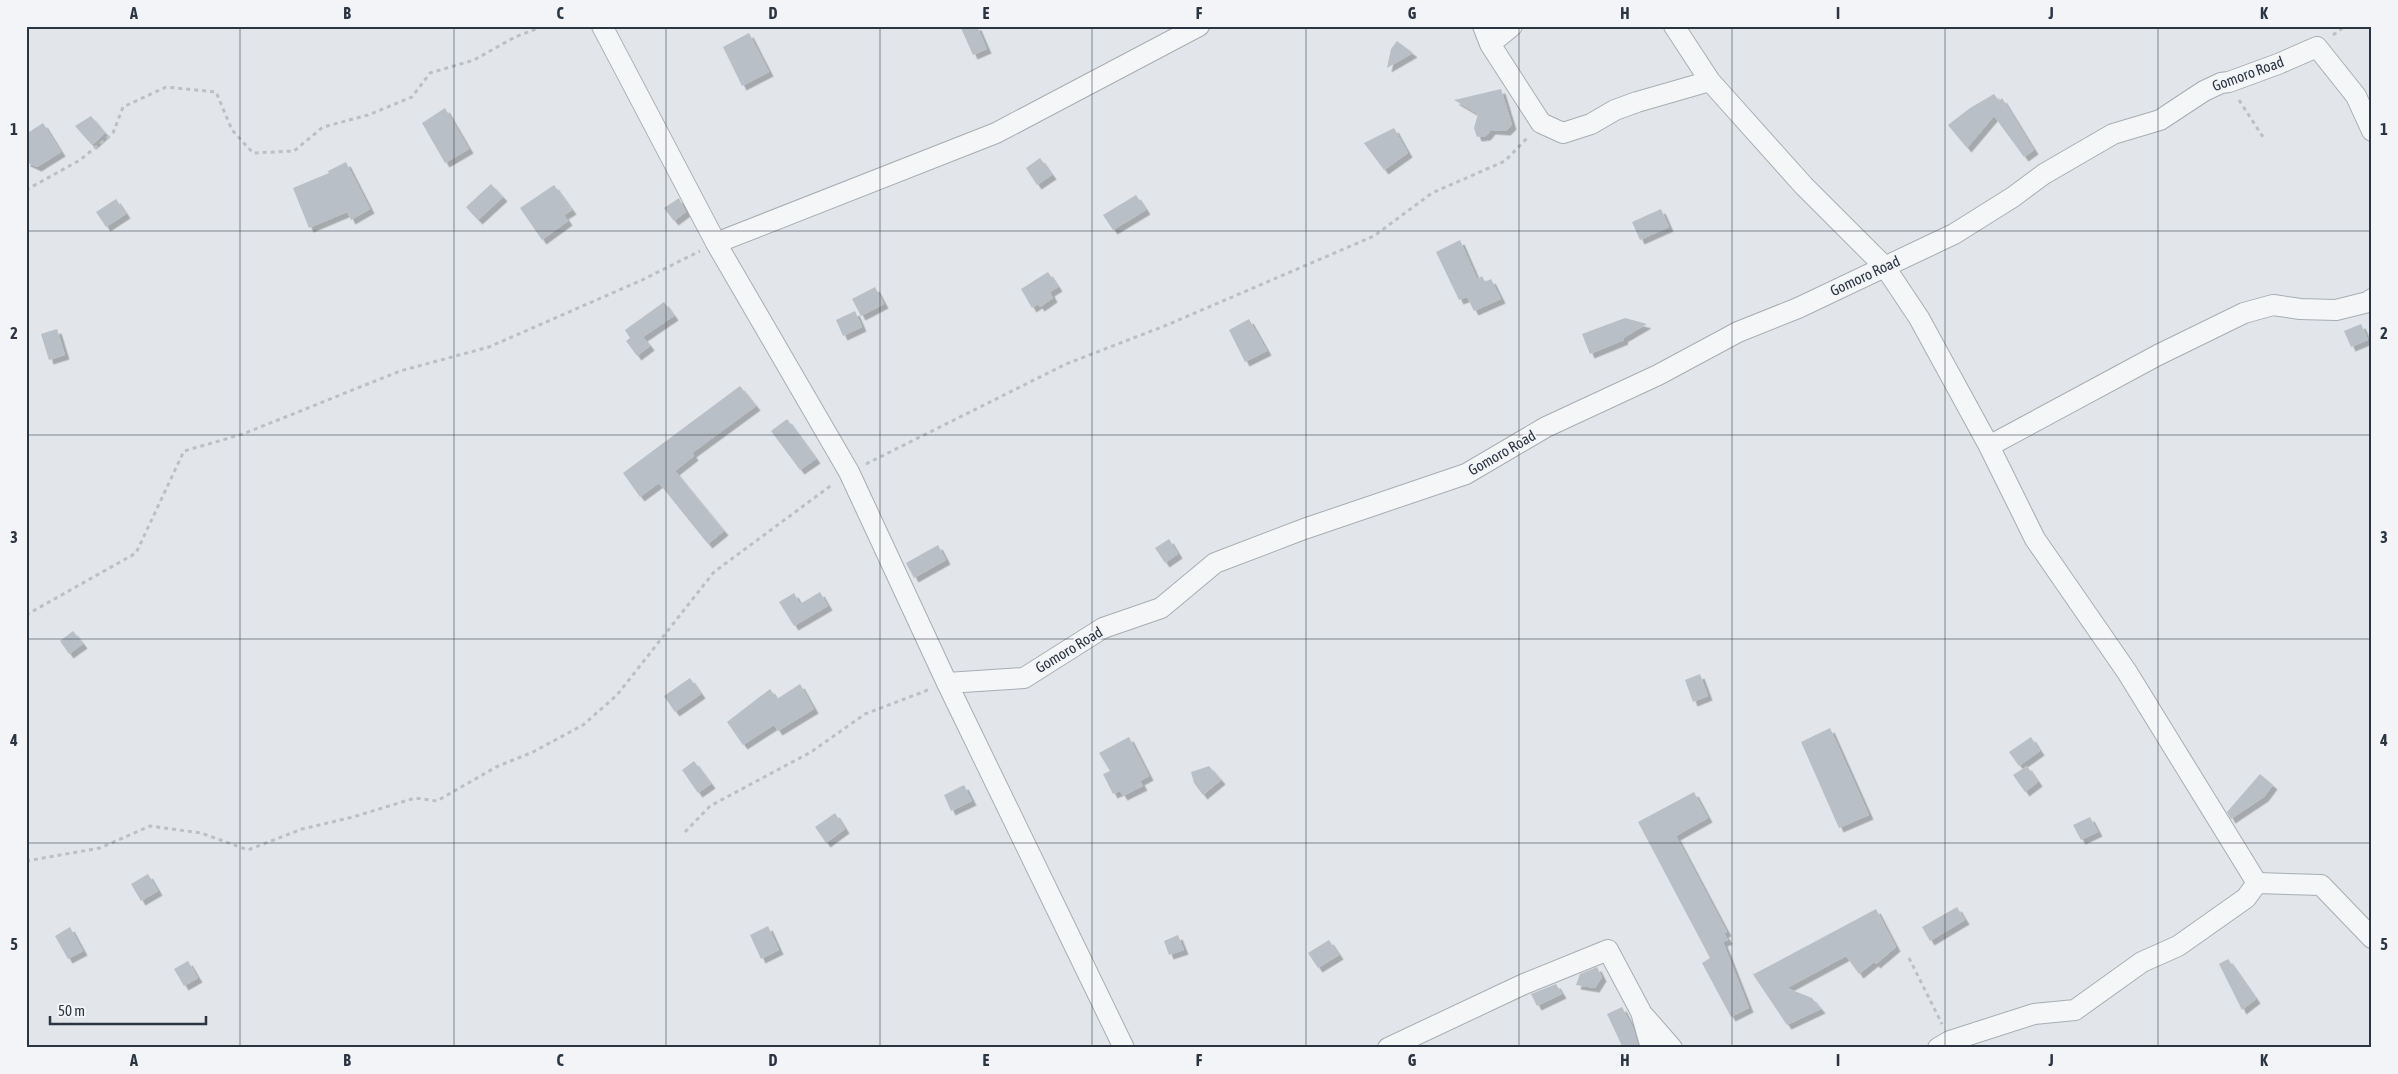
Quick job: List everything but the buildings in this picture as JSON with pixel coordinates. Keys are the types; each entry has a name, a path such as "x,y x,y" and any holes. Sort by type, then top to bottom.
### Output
{"street":[{"path":"602,26 716,243 849,472 947,683 1124,1048"},
{"path":"716,243 996,133 1199,26"},
{"path":"1512,26 1486,35 1541,123 1563,133 1591,124 1630,105 1710,82"},
{"path":"1674,26 1710,82 1804,186 1885,267 1919,318 1989,446 2036,539 2127,672 2257,883"},
{"name":"Gomoro Road","path":"947,683 1024,678 1103,628 1161,608 1215,563 1304,529 1466,474 1546,427 1658,375 1738,332 1798,308 1954,234 2013,197 2044,174 2113,134 2160,120 2204,91 2221,83 2229,82 2278,64 2317,47 2356,96 2372,131"},
{"path":"1989,446 2158,356 2244,313 2273,305 2300,309 2336,310 2368,302 2372,299"},
{"path":"2257,883 2322,885 2372,938"},
{"path":"1944,1045 2034,1014 2075,1010 2142,962 2178,946 2246,898 2257,883"},
{"path":"1388,1048 1524,984 1608,950 1641,1012 1651,1048"},
{"path":"1641,1012 1672,1048"}],"path":[{"path":"26,190 80,160 112,133 123,107 166,87 216,92 232,130 253,153 294,151 323,127 368,115 412,97 430,73 474,60 515,37 544,26"},
{"path":"2229,82 2245,111 2263,137"},
{"path":"26,861 100,848 150,826 201,833 248,850 302,829 353,817 415,798 438,801 496,767 532,752 583,725 617,695 714,572 849,472 1066,364 1167,325 1374,236 1432,193 1506,161 1541,123"},
{"path":"26,615 136,553 184,451 243,434 400,371 489,347 642,280 716,243"},
{"path":"684,832 710,806 811,752 865,714 947,683"},
{"path":"1909,958 1944,1045"}]}
